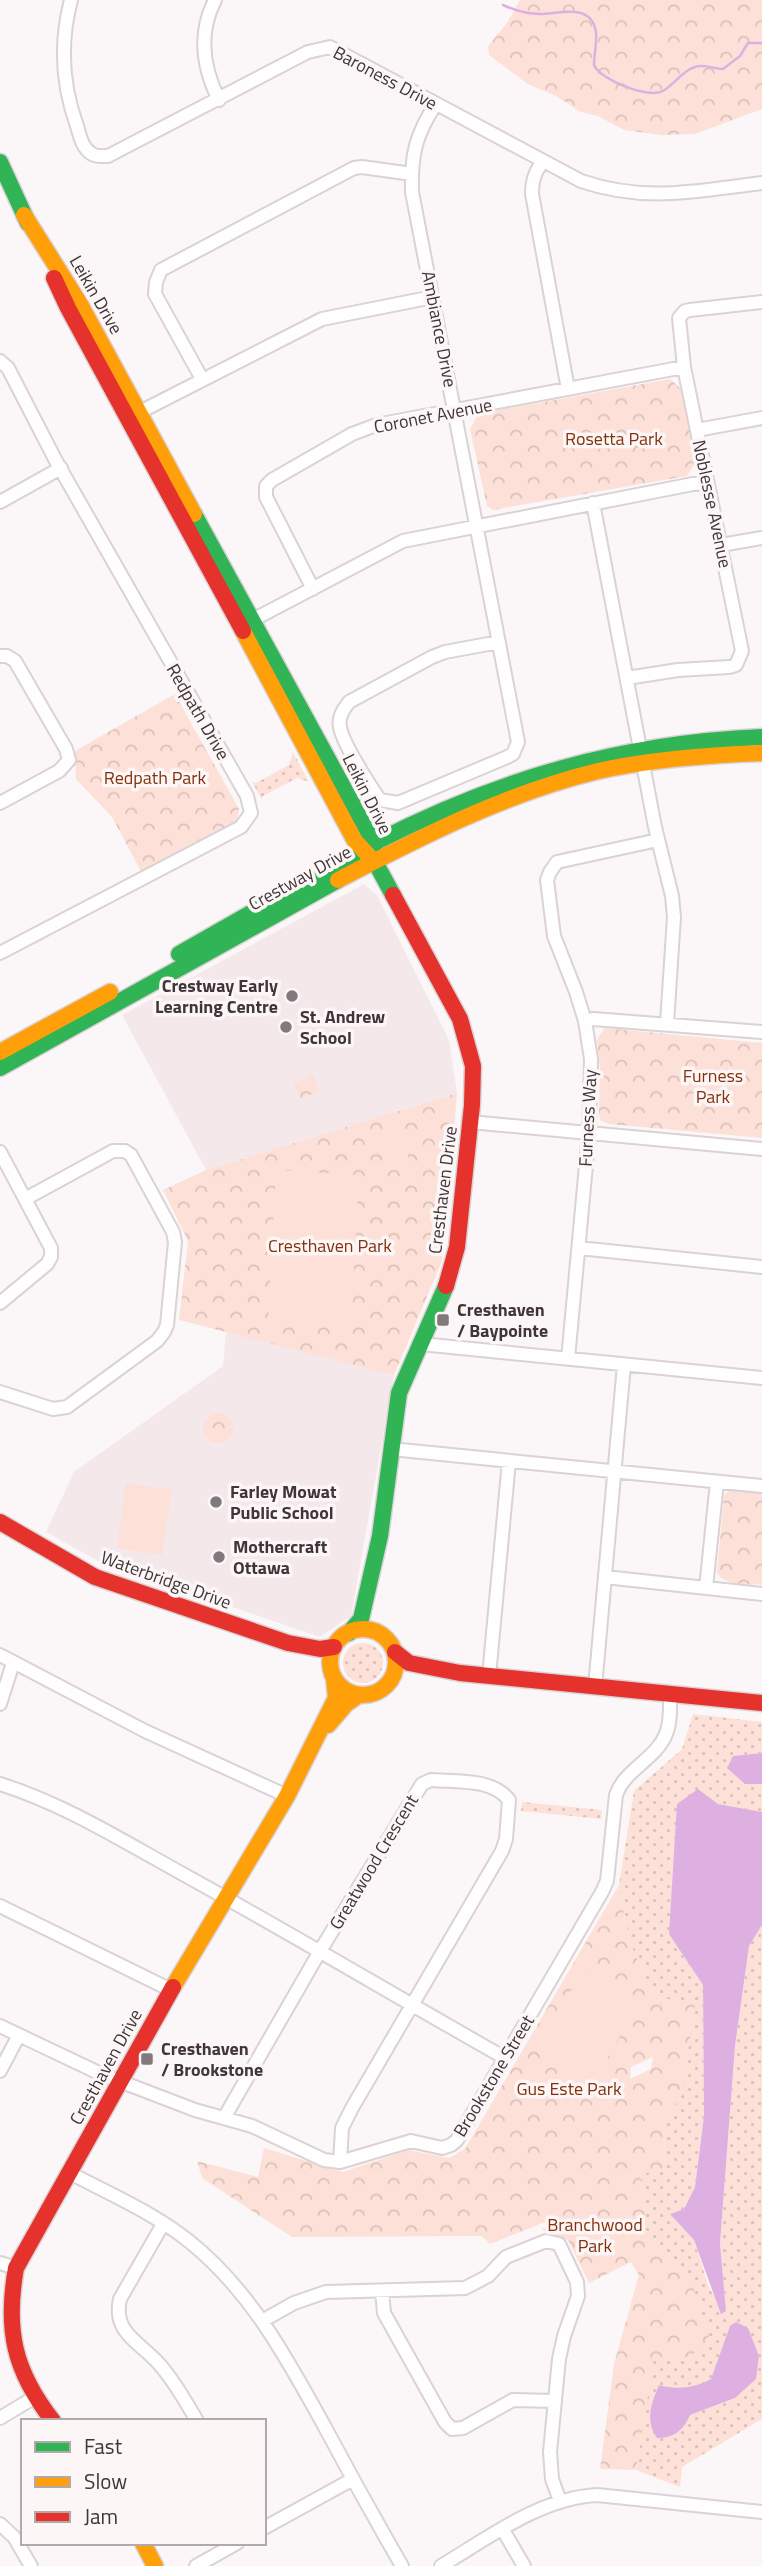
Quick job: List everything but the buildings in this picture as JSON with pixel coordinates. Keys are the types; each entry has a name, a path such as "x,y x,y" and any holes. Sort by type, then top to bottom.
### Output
{"street":[{"name":"Baroness Drive","path":"71,0 63,47 66,88 84,147 95,156 108,156 308,52 330,47 581,181 613,191 662,195 762,183"},
{"path":"215,0 205,31 205,61 219,100"},
{"name":"Ambiance Drive","path":"436,104 423,124 415,145 412,192 478,526 518,741 513,754 410,799 392,803 380,800 366,780 340,729 340,713 349,702 432,657 499,642"},
{"path":"542,161 532,183 533,194 568,389"},
{"name":"Leikin Drive","path":"0,162 68,308 134,415 369,851"},
{"path":"202,379 155,294 161,270 354,169 362,167 412,174"},
{"path":"134,415 322,319 433,298"},
{"name":"Noblesse Avenue","path":"627,678 736,665 742,651 684,367 679,318 685,311 762,302"},
{"name":"Redpath Drive","path":"0,361 8,368 61,468 247,796 251,813 241,827 0,953"},
{"name":"Coronet Avenue","path":"313,589 266,497 266,486 272,480 352,434 376,425 684,367"},
{"path":"697,430 762,418"},
{"path":"0,502 61,468"},
{"path":"246,623 403,541 708,483"},
{"path":"593,503 658,840 672,896 674,917 667,1023"},
{"path":"721,545 762,538"},
{"path":"0,656 7,656 15,661 66,749 69,760 59,771 0,803"},
{"name":"Crestway Drive","path":"0,1052 369,851 642,755 701,740 762,737"},
{"name":"Crestway Drive","path":"642,755 762,753"},
{"name":"Furness Way","path":"568,1360 589,1133 591,1059 585,1021 554,936 547,880 557,862 658,840"},
{"name":"Crestway Drive","path":"0,1068 369,851"},
{"name":"Cresthaven Drive","path":"349,1633 361,1619 380,1536 399,1393 442,1299 457,1247 473,1066 460,1019 369,851"},
{"path":"585,1021 593,1019 667,1023 762,1032"},
{"path":"470,1122 762,1149"},
{"path":"0,1392 53,1409 67,1407 157,1341 167,1325 175,1242 173,1232 131,1155 125,1151 113,1151 25,1199"},
{"path":"0,1152 51,1248 51,1258 47,1264 0,1303"},
{"path":"579,1248 762,1267"},
{"path":"421,1344 762,1378"},
{"path":"595,1687 625,1365"},
{"path":"391,1449 762,1486"},
{"path":"489,1676 509,1461"},
{"path":"706,1588 717,1482"},
{"name":"Waterbridge Drive","path":"0,1522 95,1577 288,1643 320,1649 334,1647"},
{"name":"Cresthaven Drive","path":"370,1575 372,1621 377,1633"},
{"path":"605,1577 762,1594"},
{"path":"360,1630 377,1633 390,1643 395,1652 396,1663 392,1677 380,1691 359,1695 349,1692 333,1673 334,1647 349,1633 360,1630"},
{"name":"Waterbridge Drive","path":"288,1643 333,1673"},
{"path":"395,1652 409,1662 460,1673 762,1703"},
{"path":"0,1655 145,1731 287,1796"},
{"path":"0,1704 13,1663"},
{"name":"Cresthaven Drive","path":"52,2419 35,2397 20,2368 11,2341 10,2304 16,2268 171,1990 287,1796 336,1698 333,1673"},
{"path":"392,1677 406,1674 460,1673"},
{"name":"Brookstone Street","path":"340,2162 411,2141 442,2148 451,2146 457,2140 607,1881 620,1783 665,1737 669,1726 670,1694"},
{"name":"Cresthaven Drive","path":"313,1743 346,1704 359,1695"},
{"name":"Greatwood Crescent","path":"224,2118 320,1951 422,1784 431,1780 489,1785 501,1790 509,1800 506,1839 502,1851 342,2128 340,2162"},
{"path":"0,1784 82,1819 320,1951 505,2058"},
{"path":"0,1906 171,1990"},
{"path":"0,2026 101,2074 195,2110 270,2134 324,2160 340,2162"},
{"path":"0,2071 19,2035"},
{"path":"70,2173 163,2224 191,2243 240,2293 288,2360 401,2566"},
{"path":"163,2224 120,2299 117,2310 128,2336 159,2363 196,2419"},
{"path":"262,2321 310,2296 326,2292 465,2288 488,2276 506,2257 547,2241 559,2244 578,2282 578,2296 564,2336 555,2401 551,2468 554,2489 560,2501"},
{"path":"0,2263 16,2268"},
{"path":"382,2291 384,2313 444,2422 452,2429 463,2428 513,2400 555,2401"},
{"path":"0,2418 35,2397"},
{"path":"266,2527 353,2479"},
{"path":"441,2566 560,2501 579,2496 597,2495 762,2512"},
{"path":"0,2524 14,2538 31,2566"},
{"path":"503,2530 524,2566"},
{"path":"144,2545 155,2566"},
{"path":"196,2566 233,2545"}],"shaded area":[{"name":"St. Andrew School","path":"364,884 377,895 449,1040 457,1093 206,1170 122,1015"},
{"name":"Farley Mowat Public School","path":"226,1331 394,1375 351,1616 320,1637 98,1561 46,1532 74,1472 223,1366"},
{"path":"762,1753 762,1784 745,1784 727,1768 733,1756"},
{"path":"698,1789 718,1804 762,1812 762,1925 749,1946 735,2046 720,2243 726,2311 721,2314 694,2240 670,2214 684,2209 695,2187 704,2116 703,1985 669,1934 677,1804"},
{"path":"736,2322 748,2328 759,2356 756,2379 735,2398 690,2415 678,2432 657,2438 650,2418 659,2385 686,2387 711,2379 730,2326"}],"green space":[{"path":"520,0 762,0 762,109 695,134 662,135 624,130 598,116 581,112 556,96 528,84 489,55 488,46 507,23"},
{"name":"Rosetta Park","path":"670,379 680,388 697,460 687,476 493,510 487,506 470,429 478,414"},
{"name":"Redpath Park","path":"175,694 239,809 236,828 144,877 112,817 76,779 75,751"},
{"path":"293,752 309,782 297,778 263,796 262,800 252,782 256,783 289,765"},
{"name":"Furness Park","path":"605,1028 762,1043 762,1138 609,1124 601,1121 597,1039"},
{"path":"313,1075 319,1091 301,1099 293,1084"},
{"name":"Cresthaven Park","path":"457,1093 442,1261 394,1375 179,1320 188,1241 163,1190 206,1170"},
{"path":"386,1132 408,1133 408,1170 385,1170"},
{"path":"276,1170 359,1175 351,1326 268,1322"},
{"path":"218,1413 229,1417 233,1428 229,1439 218,1443 207,1439 203,1428 207,1417"},
{"path":"126,1483 172,1490 162,1555 117,1548"},
{"path":"734,1488 762,1491 762,1585 731,1582 717,1573 724,1496"},
{"path":"363,1643 377,1649 383,1663 377,1677 363,1683 349,1677 343,1663 349,1649"},
{"path":"693,1714 762,1722 762,1753 733,1756 745,1784 762,1784 762,1812 718,1804 698,1789 669,1934 703,1985 704,2116 695,2187 684,2209 670,2214 694,2240 709,2288 726,2311 720,2243 735,2046 749,1946 762,1925 762,2419 682,2467 680,2487 636,2470 653,2358 691,2357 691,2280 646,2230 640,2174 665,2169 664,2121 682,2095 663,1998 661,2010 629,1941 619,1885 634,1791 682,1749","holes":["720,2357 735,2398 690,2415 659,2385 686,2388 700,2386 711,2379"]},
{"path":"522,1802 602,1810 601,1819 521,1811"},
{"path":"619,1885 629,1941 660,2008 663,1998 695,2004 682,2095 664,2121 665,2169 640,2174 646,2230 691,2280 709,2336 691,2357 654,2358 636,2470 600,2469 614,2364 639,2275 631,2262 589,2283 568,2240 541,2229 553,2223 543,2223 490,2244 482,2236 292,2237 202,2178 197,2161 258,2177 264,2148 343,2172 408,2150 449,2158 465,2149","holes":["653,2057 651,2069 630,2079 631,2067"]},
{"path":"583,1970 639,2002 594,2082 537,2050"}],"waterway":[{"path":"503,5 531,13 573,12 588,17 596,32 594,65 598,71 625,87 647,92 663,91 695,67 723,69 740,56 748,43 762,43"}],"traffic: fast":[{"path":"0,162 28,223"},
{"path":"194,514 369,834 373,843 374,860 393,895"},
{"path":"179,954 372,844 419,821 514,783 610,756 659,747 762,737"},
{"path":"0,1068 338,880"},
{"path":"349,1633 361,1619 380,1536 399,1393 446,1286"}],"traffic: slow":[{"path":"24,215 80,304 194,514"},
{"path":"243,631 355,841 369,856"},
{"path":"338,880 465,818 564,780 598,771 659,761 762,753"},
{"path":"0,1052 110,992"},
{"path":"363,1629 386,1639 396,1662 386,1685 363,1695 340,1685 330,1662 340,1639 363,1629"},
{"path":"173,1987 287,1796 336,1698 334,1678"},
{"path":"328,1725 346,1704 359,1695"},
{"path":"144,2545 155,2566"}],"traffic: jam":[{"path":"54,278 243,631"},
{"path":"393,895 460,1019 473,1066 472,1105 457,1247 446,1286"},
{"path":"0,1522 95,1577 288,1643 320,1649 334,1647"},
{"path":"395,1652 409,1663 460,1673 762,1703"},
{"path":"52,2419 29,2385 16,2349 12,2311 16,2268 173,1987"}],"place":[{"name":"Crestway Early Learning Centre","path":"292,996"},
{"name":"St. Andrew School","path":"286,1027"},
{"name":"Cresthaven / Baypointe","path":"443,1320"},
{"name":"Farley Mowat Public School","path":"216,1502"},
{"name":"Mothercraft Ottawa","path":"219,1557"},
{"name":"Cresthaven / Brookstone","path":"147,2059"}],"park label":[{"name":"Gus Este Park","path":"569,2089"},
{"name":"Branchwood Park","path":"595,2235"}]}
